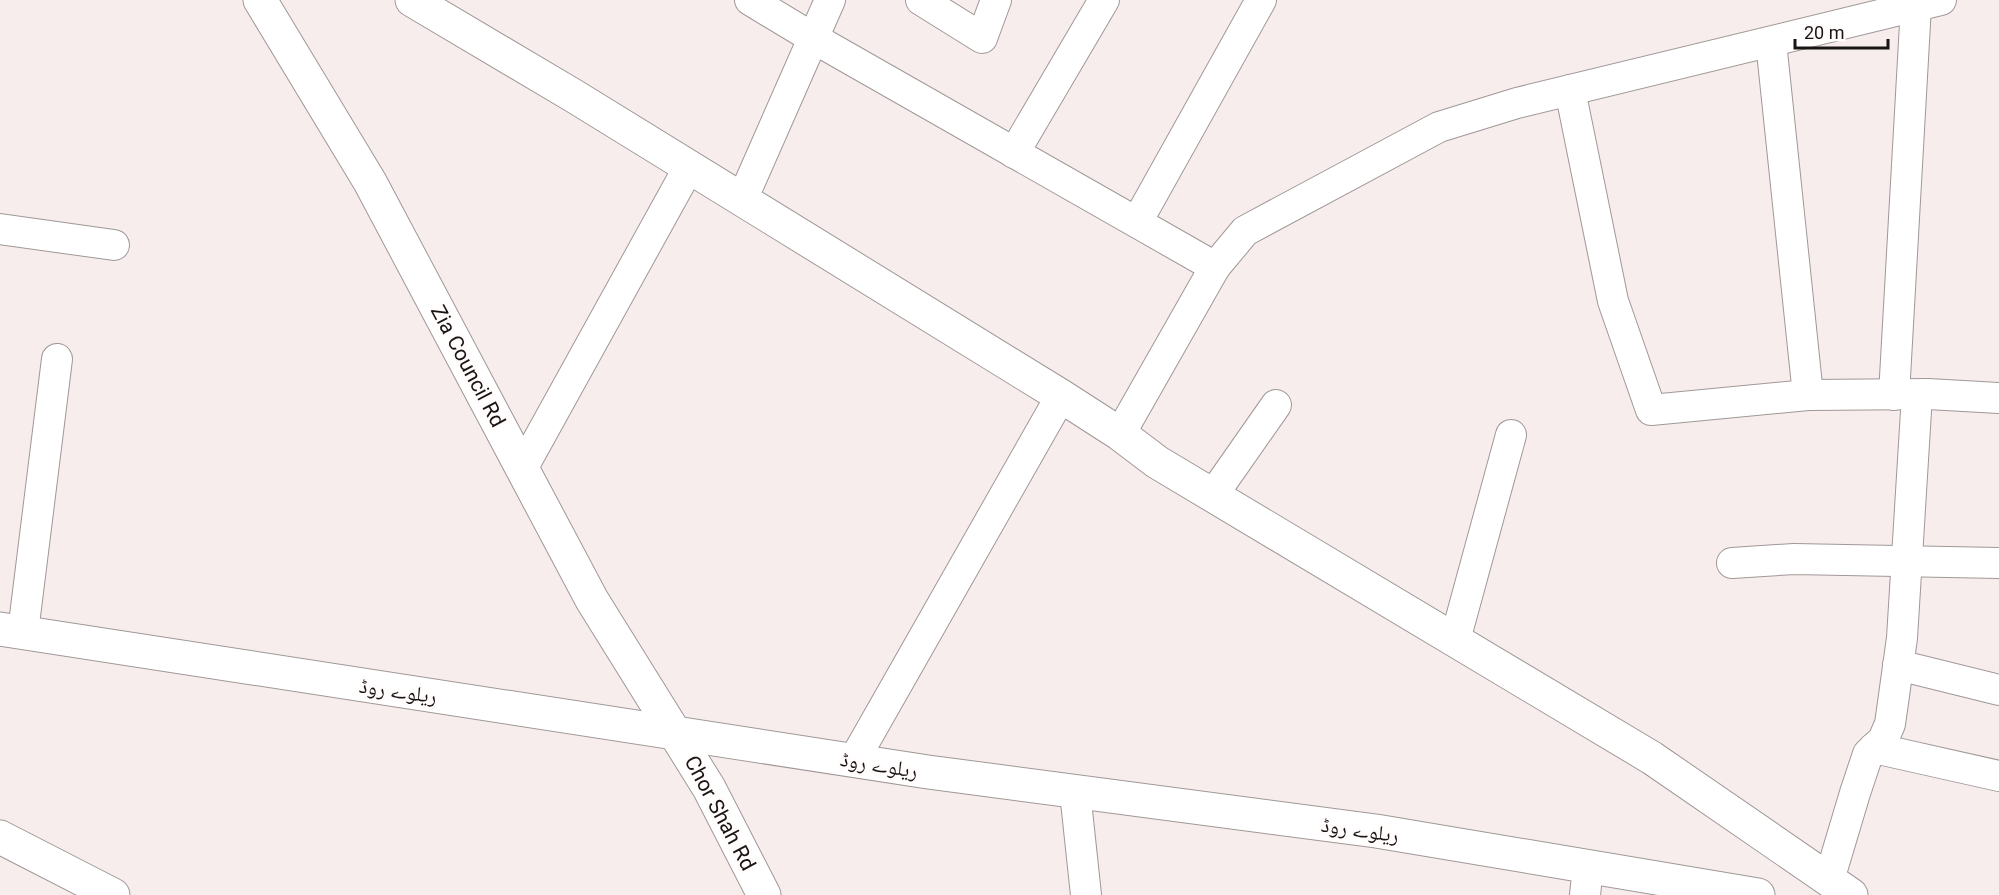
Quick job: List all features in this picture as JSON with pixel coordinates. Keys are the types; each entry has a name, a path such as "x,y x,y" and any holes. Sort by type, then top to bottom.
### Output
{"main road":[{"name":"Zia Council Rd","path":"260,0 370,182 592,600 675,732"},
{"path":"412,0 1061,396 1120,434 1157,462 1652,758 1840,888"},
{"name":"ریلوے روڈ","path":"11,631 928,772 1376,831 1586,880 1758,895"},
{"name":"Chor Shah Rd","path":"675,732 709,788 764,895"},
{"path":"0,837 113,895"}],"street":[{"path":"750,0 1215,267"},
{"path":"742,200 830,0"},
{"path":"921,0 982,38 996,0"},
{"path":"1014,153 1104,0"},
{"path":"1137,222 1261,0"},
{"path":"1120,434 1215,267 1245,231 1439,127 1516,103 1929,3 1906,395 1906,562 1898,665 1890,724 1883,740 1868,754 1855,793 1840,888"},
{"path":"1771,42 1808,395"},
{"path":"1570,90 1613,301 1652,410 1808,395 1999,398"},
{"path":"522,469 689,167"},
{"path":"0,229 114,245"},
{"path":"11,631 57,359"},
{"path":"854,760 1061,396"},
{"path":"1213,495 1276,405"},
{"path":"1455,640 1511,435"},
{"path":"1732,563 1794,559 1999,563"},
{"path":"1898,665 1999,690"},
{"path":"1874,748 1999,776"},
{"path":"1075,792 1086,895"}]}
